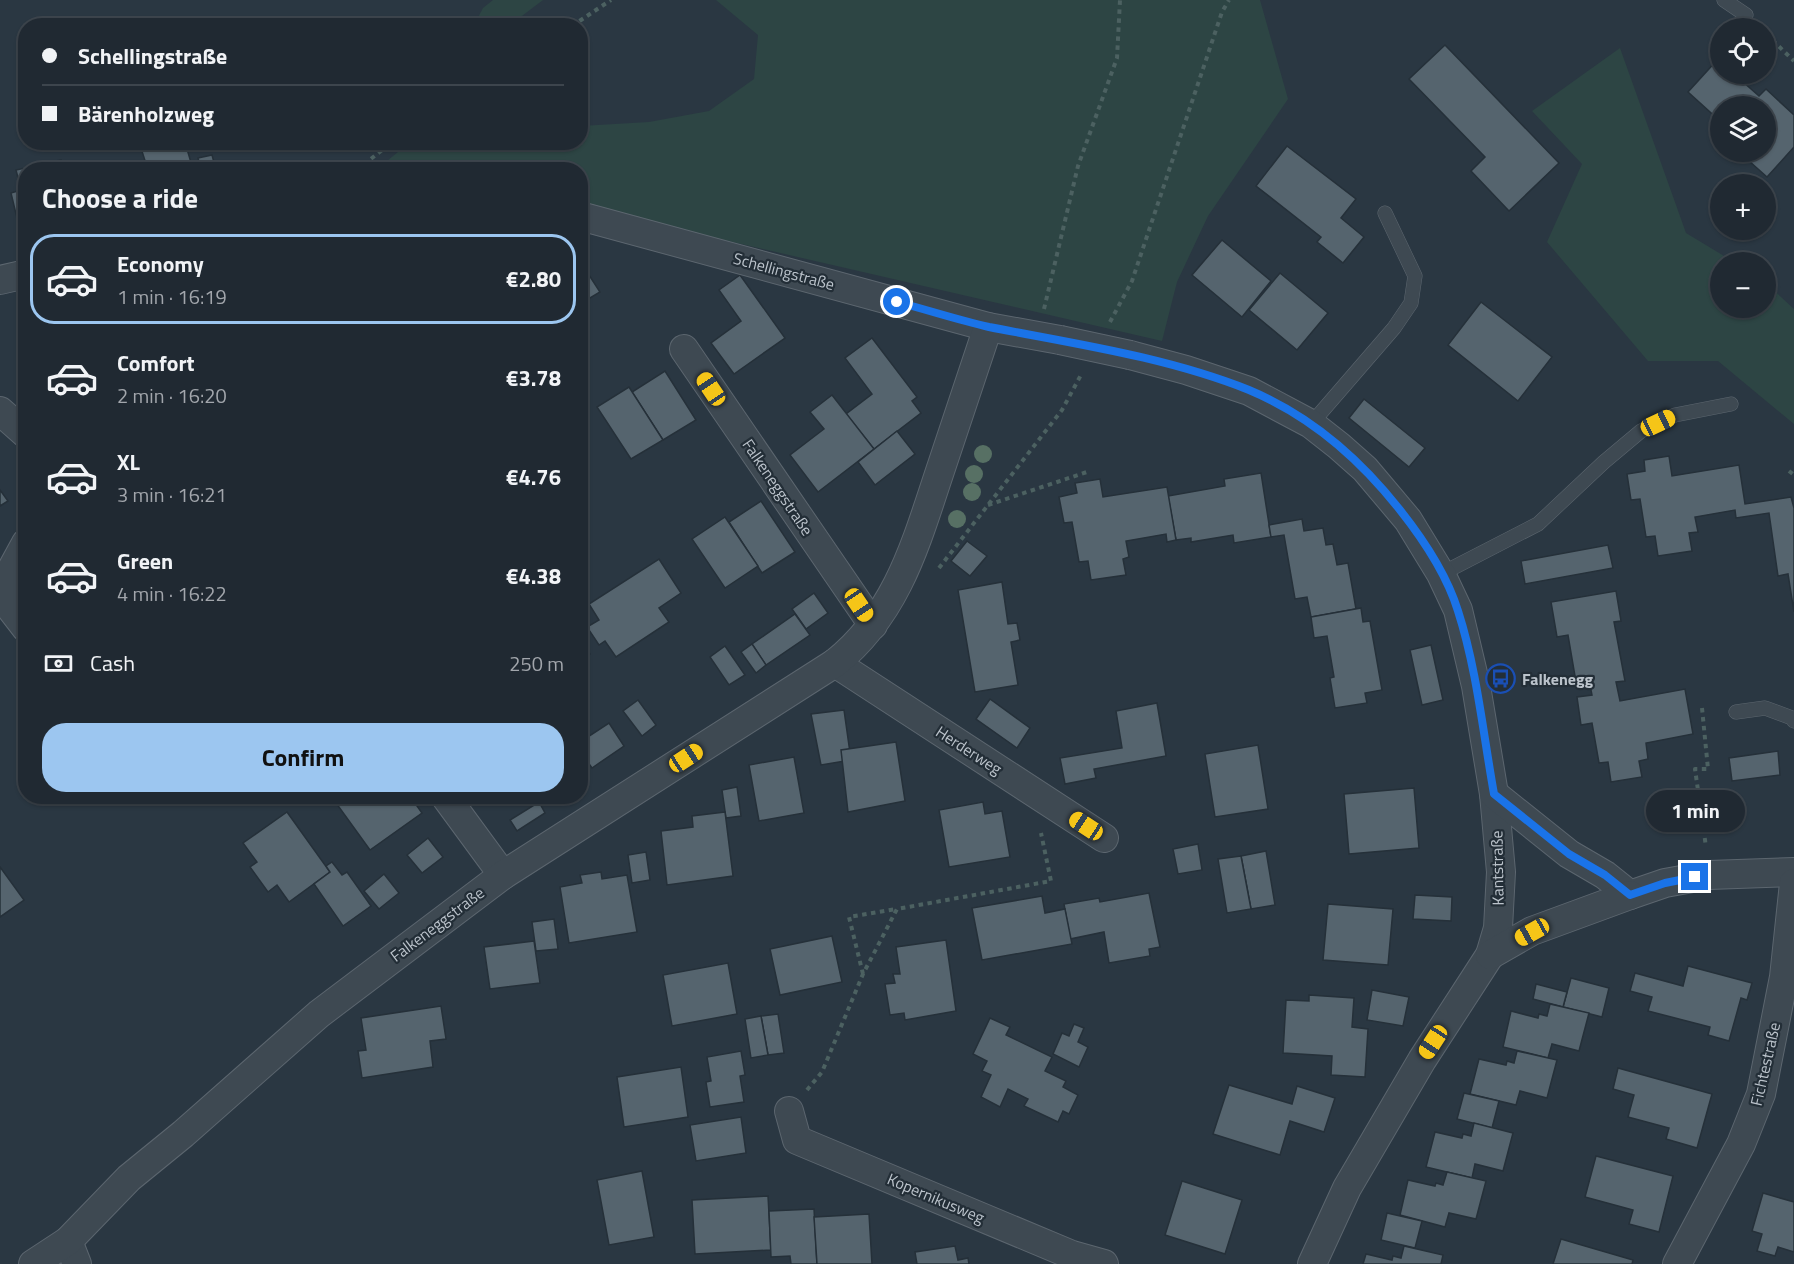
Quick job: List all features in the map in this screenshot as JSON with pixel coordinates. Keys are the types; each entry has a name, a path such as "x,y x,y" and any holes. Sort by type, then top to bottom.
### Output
{"street":[{"name":"Schellingstraße","path":"588,218 988,327"},
{"path":"0,280 18,276"},
{"name":"Kantstraße","path":"988,327 1060,340 1186,370 1250,391 1311,424 1365,469 1387,493 1408,520 1441,574 1458,610 1476,686 1494,794 1501,872 1497,928 1490,955 1422,1060 1347,1188 1312,1264"},
{"name":"Falkeneggstraße","path":"33,1264 73,1252 129,1178 183,1134 302,1029 502,875 835,663 856,646 873,625 904,572 921,529 988,327"},
{"name":"Falkeneggstraße","path":"684,349 873,625"},
{"path":"0,411 18,427"},
{"path":"18,555 4,577 9,606 18,618"},
{"name":"Herderweg","path":"835,663 1104,838"},
{"path":"1494,794 1569,854 1605,875 1630,895"},
{"path":"451,804 502,875"},
{"path":"1490,955 1532,932 1665,883 1709,875 1794,872"},
{"name":"Fichtestraße","path":"1677,1264 1741,1144 1761,1094 1784,977 1794,883"},
{"name":"Kopernikusweg","path":"789,1111 797,1140 1072,1255 1104,1264"}],"lane":[{"path":"1724,0 1746,15"},
{"path":"1311,424 1394,328 1411,303 1415,276 1385,213"},
{"path":"1441,574 1538,524 1641,431 1675,415 1731,404"},
{"path":"1736,712 1765,708 1792,718 1794,721"}],"path":[{"path":"584,18 611,0"},
{"path":"1043,314 1078,166 1117,58 1120,0"},
{"path":"1776,44 1794,61"},
{"path":"367,162 382,150"},
{"path":"987,506 1090,471"},
{"path":"1789,471 1794,475"},
{"path":"1702,708 1708,769 1695,770 1709,875"},
{"path":"863,974 849,917 1052,881 1033,792"},
{"path":"789,1111 822,1072 863,974 897,909"}],"green space":[{"path":"493,0 543,0 519,18 478,18 483,8"},
{"path":"716,0 1260,0 1288,99 1208,216 1177,282 1162,341 588,209 588,162 386,162 400,150 588,150 588,126 649,122 709,111 754,79 758,35"},
{"path":"1620,48 1686,233 1717,252 1710,252 1710,318 1776,318 1776,292 1794,309 1794,424 1718,361 1648,361 1547,242 1582,164 1532,111"}],"building":[{"path":"1445,45 1559,163 1509,211 1471,171 1485,157 1409,79"},
{"path":"1710,68 1710,84 1745,84 1759,96 1710,96 1710,112 1688,92"},
{"path":"1766,89 1774,96 1759,96"},
{"path":"1776,98 1794,115 1794,147 1770,174 1764,174 1750,162 1776,162"},
{"path":"1287,146 1356,199 1341,218 1364,237 1343,263 1317,242 1321,237 1256,186"},
{"path":"142,150 187,150 191,162 145,162"},
{"path":"212,155 214,162 199,162 198,158"},
{"path":"18,191 18,222 11,193"},
{"path":"1222,240 1271,281 1242,317 1192,275"},
{"path":"588,273 600,292 588,299"},
{"path":"1280,273 1328,313 1297,350 1249,310"},
{"path":"740,275 785,338 734,374 711,343 741,321 719,290"},
{"path":"1481,302 1552,357 1518,401 1448,345"},
{"path":"872,338 917,397 912,401 921,413 874,449 846,414 872,394 845,358"},
{"path":"665,371 696,420 663,440 632,392"},
{"path":"629,387 663,440 631,459 597,407"},
{"path":"832,395 874,449 818,492 790,455 824,429 810,412"},
{"path":"1364,399 1425,448 1409,467 1349,418"},
{"path":"897,431 915,454 875,485 858,462"},
{"path":"1669,456 1672,476 1739,465 1745,504 1791,497 1794,508 1794,612 1788,574 1778,576 1769,513 1736,518 1735,510 1695,517 1698,532 1689,533 1692,551 1658,556 1655,536 1646,537 1640,499 1631,500 1627,474 1645,471 1644,460"},
{"path":"1261,473 1271,537 1234,543 1233,535 1191,542 1191,538 1176,540 1168,496 1225,486 1224,479"},
{"path":"1100,479 1103,497 1167,487 1176,540 1167,542 1166,534 1126,541 1129,557 1123,559 1126,575 1091,580 1088,561 1079,562 1072,522 1064,523 1059,497 1077,493 1075,483"},
{"path":"0,490 8,501 0,506"},
{"path":"761,501 795,552 762,573 729,522"},
{"path":"725,517 758,566 725,588 692,539"},
{"path":"1302,519 1304,531 1323,528 1326,545 1333,544 1337,565 1348,563 1356,609 1311,617 1307,597 1295,599 1284,535 1271,537 1269,525"},
{"path":"967,541 987,556 970,576 951,561"},
{"path":"1608,545 1613,568 1525,584 1521,561"},
{"path":"659,559 681,593 659,608 669,622 616,657 605,641 599,645 588,628 599,620 589,604"},
{"path":"1002,582 1008,624 1017,623 1020,640 1011,642 1018,685 975,692 958,590"},
{"path":"1616,591 1621,621 1614,622 1625,681 1616,682 1620,701 1685,689 1693,734 1646,743 1648,759 1639,761 1642,777 1611,782 1608,762 1599,763 1592,723 1581,725 1577,697 1592,695 1590,685 1577,688 1568,635 1557,637 1551,602"},
{"path":"814,593 828,613 806,629 792,609"},
{"path":"1361,608 1363,622 1370,621 1382,690 1365,693 1367,703 1335,708 1330,678 1334,677 1327,636 1314,638 1311,617"},
{"path":"795,614 810,635 766,665 752,644"},
{"path":"752,644 766,665 756,673 741,652"},
{"path":"1431,645 1443,700 1422,705 1410,650"},
{"path":"725,646 745,675 729,685 710,657"},
{"path":"990,699 1030,728 1017,748 976,719"},
{"path":"638,700 656,725 642,736 623,711"},
{"path":"1157,703 1166,756 1094,769 1096,778 1065,784 1060,758 1122,748 1116,711"},
{"path":"844,710 851,760 821,765 811,714"},
{"path":"609,723 624,746 592,768 588,762 588,737"},
{"path":"896,742 905,801 848,812 841,750"},
{"path":"1258,745 1268,809 1215,817 1205,754"},
{"path":"1778,751 1780,775 1732,781 1729,758"},
{"path":"794,757 804,813 759,821 749,765"},
{"path":"737,787 741,816 726,818 722,790"},
{"path":"1414,788 1419,848 1349,854 1344,794"},
{"path":"983,802 985,814 1002,811 1010,857 949,867 939,810"},
{"path":"337,804 416,804 422,813 370,850"},
{"path":"536,804 540,804 545,813 517,831 510,820"},
{"path":"287,812 330,872 289,902 277,885 268,892 250,867 257,862 243,843"},
{"path":"725,812 733,876 667,885 661,831 693,827 692,816"},
{"path":"428,838 443,857 422,873 407,855"},
{"path":"1198,844 1202,870 1178,874 1173,849"},
{"path":"1266,851 1275,905 1251,909 1241,856"},
{"path":"646,852 650,880 632,883 628,855"},
{"path":"1241,856 1251,909 1227,913 1218,859"},
{"path":"332,862 342,875 347,872 371,906 343,926 314,884 330,872 326,866"},
{"path":"0,867 24,900 0,917"},
{"path":"601,872 602,879 627,875 637,932 569,943 560,887 582,883 580,875"},
{"path":"384,874 399,893 379,909 364,891"},
{"path":"1149,893 1160,947 1149,949 1150,956 1109,963 1104,932 1070,939 1064,904 1099,898 1100,902"},
{"path":"1415,895 1452,897 1451,921 1413,919"},
{"path":"1042,896 1045,913 1065,909 1072,944 982,960 972,908"},
{"path":"1328,904 1393,909 1388,965 1323,960"},
{"path":"554,919 558,949 536,951 532,922"},
{"path":"832,936 842,982 780,995 770,949"},
{"path":"946,940 956,1011 905,1020 904,1013 890,1015 885,984 895,983 893,974 900,974 896,947"},
{"path":"534,941 540,983 490,989 484,947"},
{"path":"728,963 737,1014 672,1026 663,975"},
{"path":"1688,966 1752,983 1747,1000 1741,998 1729,1041 1708,1035 1710,1027 1648,1011 1652,997 1630,991 1635,973 1683,986"},
{"path":"1571,978 1609,988 1602,1017 1563,1007"},
{"path":"1536,984 1567,992 1563,1007 1533,999"},
{"path":"1372,990 1409,997 1403,1026 1367,1020"},
{"path":"1309,995 1354,998 1352,1027 1368,1029 1365,1077 1331,1075 1332,1056 1283,1053 1286,1000 1309,1001"},
{"path":"1550,1004 1589,1013 1579,1051 1552,1044 1548,1058 1503,1047 1511,1011 1538,1018 1539,1014 1547,1016"},
{"path":"441,1006 446,1039 430,1041 433,1067 362,1078 358,1051 366,1050 361,1018"},
{"path":"778,1014 784,1053 768,1055 761,1016"},
{"path":"761,1016 768,1055 751,1058 745,1019"},
{"path":"990,1018 1010,1027 1006,1035 1052,1057 1045,1071 1066,1081 1063,1087 1078,1095 1069,1114 1063,1111 1058,1122 1024,1106 1028,1099 1008,1089 1000,1107 981,1097 991,1075 982,1071 987,1061 973,1054"},
{"path":"1074,1024 1084,1028 1078,1042 1088,1047 1079,1067 1053,1054 1062,1033 1069,1036"},
{"path":"741,1051 745,1075 740,1076 744,1102 710,1107 706,1082 711,1081 707,1057"},
{"path":"1517,1051 1557,1060 1547,1098 1520,1091 1516,1105 1470,1094 1479,1059 1506,1065 1507,1061 1514,1063"},
{"path":"681,1067 688,1117 624,1127 617,1077"},
{"path":"1618,1068 1712,1094 1697,1148 1666,1139 1669,1128 1628,1117 1634,1095 1613,1089"},
{"path":"1229,1085 1292,1104 1297,1086 1335,1098 1324,1132 1290,1121 1280,1155 1213,1134"},
{"path":"1464,1093 1499,1101 1492,1128 1457,1119"},
{"path":"741,1117 746,1153 696,1161 690,1125"},
{"path":"1474,1123 1513,1133 1503,1171 1475,1164 1472,1178 1426,1167 1435,1132 1462,1138 1463,1134 1471,1136"},
{"path":"1596,1156 1673,1176 1659,1232 1629,1224 1633,1210 1585,1197"},
{"path":"642,1171 654,1237 609,1245 597,1180"},
{"path":"1447,1172 1486,1181 1476,1219 1449,1213 1445,1227 1400,1215 1408,1180 1435,1186 1436,1183 1443,1185"},
{"path":"1182,1181 1242,1200 1225,1254 1165,1235"},
{"path":"1763,1193 1794,1202 1794,1252 1778,1247 1775,1256 1757,1251 1762,1234 1752,1231"},
{"path":"768,1196 771,1250 695,1254 692,1200"},
{"path":"814,1209 817,1264 791,1264 790,1256 771,1257 769,1211"},
{"path":"1387,1213 1422,1221 1415,1248 1381,1240"},
{"path":"869,1214 872,1264 817,1264 814,1217"},
{"path":"1561,1239 1633,1260 1632,1264 1553,1264"},
{"path":"955,1246 958,1260 968,1258 969,1264 917,1264 915,1252"},
{"path":"1404,1246 1443,1255 1441,1264 1363,1264 1366,1254 1392,1260 1393,1256 1401,1258"}],"place":[{"name":"Falkenegg","path":"1501,679"}],"route":[{"path":"897,302 988,327 1040,335 1186,370 1250,391 1311,424 1365,469 1387,493 1408,520 1441,574 1458,610 1466,640 1494,794 1569,854 1605,875 1630,895 1665,883 1695,877"}]}
